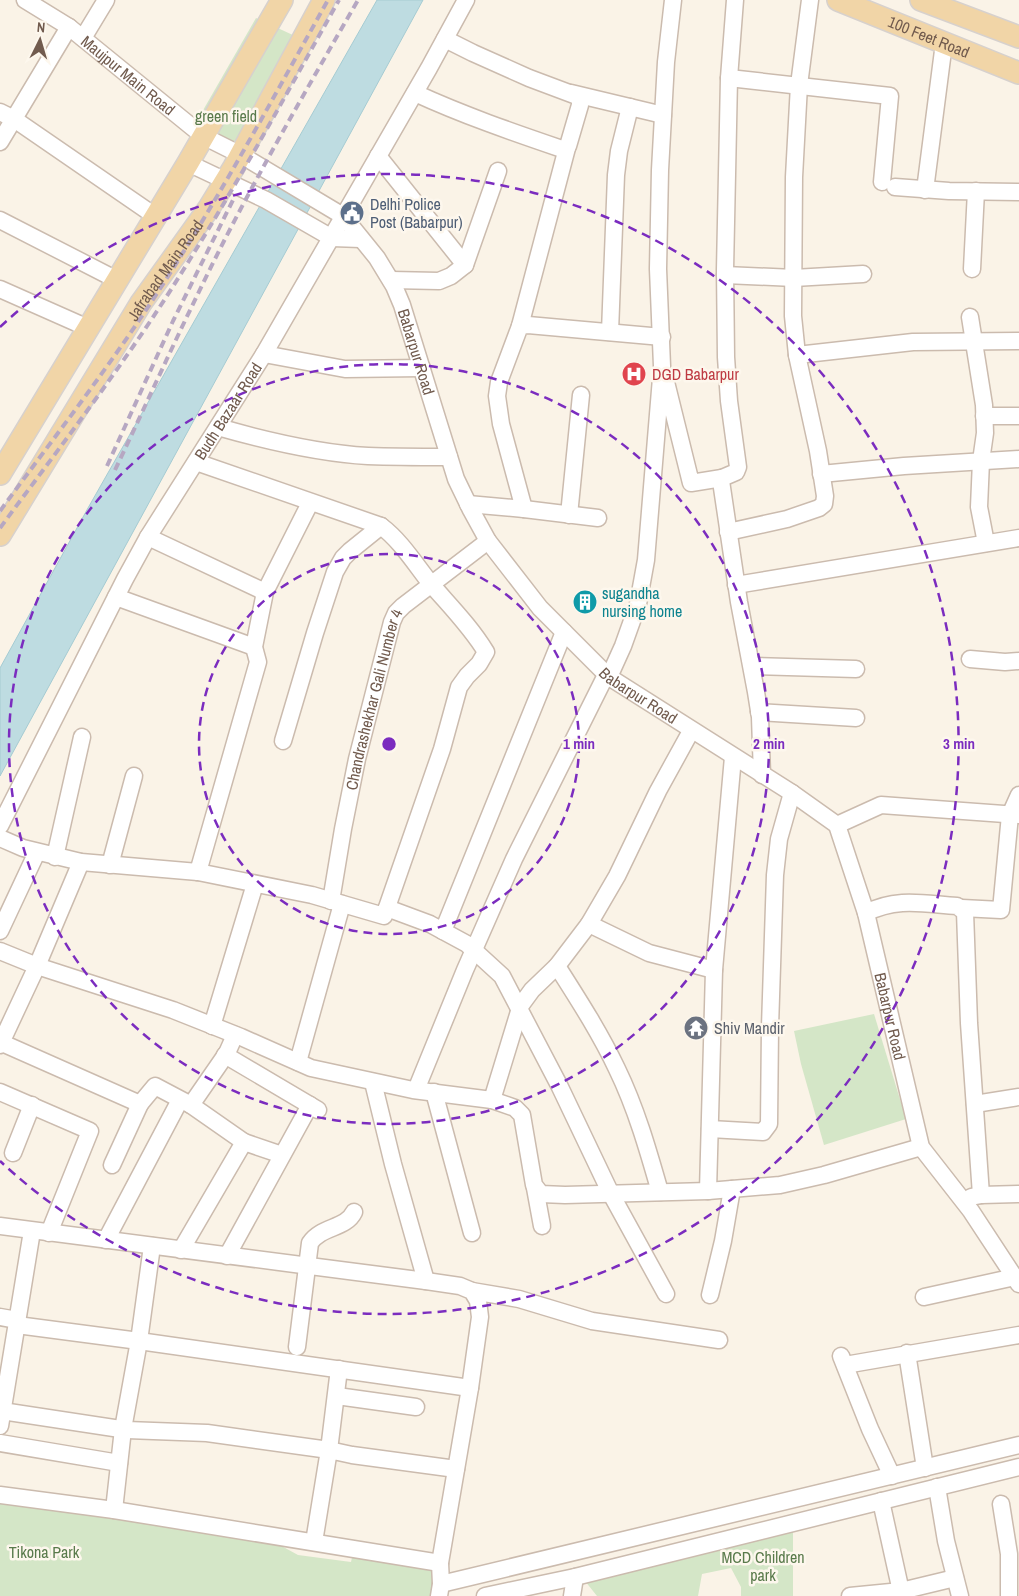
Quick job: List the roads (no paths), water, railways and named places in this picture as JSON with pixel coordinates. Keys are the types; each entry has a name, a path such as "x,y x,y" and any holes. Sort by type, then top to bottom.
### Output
{"main road":[{"name":"Jafrabad Main Road","path":"3,462 156,216 282,0"},
{"name":"Jafrabad Main Road","path":"0,535 141,303 226,181 324,0"},
{"name":"100 Feet Road","path":"838,0 1019,74"},
{"name":"100 Feet Road","path":"921,0 960,7 1019,37"}],"street":[{"name":"Maujpur Main Road","path":"25,0 69,27 203,136"},
{"path":"83,38 106,0"},
{"name":"Budh Bazaar Road","path":"0,826 148,537 264,354 332,238 466,0"},
{"path":"416,1090 474,949 514,860 559,767 623,646 638,604 643,579 662,366 658,211 666,62 673,0"},
{"path":"662,366 692,483 722,478 736,472 738,467 729,401 726,358 725,275 728,78 735,0"},
{"path":"728,532 788,519 819,508 824,504 825,496 818,451 797,355 794,316 794,177 799,85 810,0"},
{"path":"0,142 7,115 69,27"},
{"path":"445,39 528,78 571,93 663,115"},
{"path":"925,190 944,43"},
{"path":"728,78 890,96 888,185 925,190 1019,192"},
{"path":"415,92 445,107 514,132 567,148"},
{"path":"524,509 502,424 497,396 499,382 520,326 580,101 577,96 571,93"},
{"path":"610,332 616,175 619,151 630,108"},
{"path":"7,115 156,216"},
{"name":"Babarpur Road","path":"203,136 241,155 343,216 377,258 391,280 402,305 456,479 488,540 540,608 607,676 762,776 792,793 837,825 866,913 921,1147 962,1199 1017,1280"},
{"path":"378,156 465,265"},
{"path":"188,163 266,200 332,238 360,239"},
{"path":"391,280 439,280 451,276 465,265 498,171"},
{"path":"972,269 976,191"},
{"path":"0,220 117,280"},
{"path":"725,275 794,278 863,274"},
{"path":"2,295 88,328"},
{"path":"970,318 984,405 979,507 986,543"},
{"path":"520,326 528,325 662,337"},
{"path":"797,355 913,342 1019,340"},
{"path":"264,354 345,368 422,368"},
{"path":"569,514 580,395"},
{"path":"984,416 1019,416"},
{"path":"218,428 265,441 309,449 368,456 449,457"},
{"path":"821,474 1019,459"},
{"path":"0,838 23,848 55,857 81,862 198,872 336,902 384,916 442,749 459,687 479,664 486,652 477,637 431,584 394,537 381,526 196,462"},
{"path":"722,478 736,585 759,712 762,776"},
{"path":"198,872 258,662 254,647 265,592 310,503"},
{"path":"468,504 598,518"},
{"path":"283,741 335,572 343,558 350,551 381,526"},
{"path":"148,537 265,592"},
{"path":"736,585 1019,538"},
{"name":"Chandrashekhar Gali Number 4","path":"298,1062 336,902 342,829 357,758 388,632 396,613 488,540"},
{"path":"116,597 254,647"},
{"path":"443,931 564,632"},
{"path":"970,659 1005,662 1019,661"},
{"path":"752,666 856,669"},
{"path":"759,712 856,718"},
{"path":"492,1100 519,1009 525,998 557,966 590,924 658,791 692,731"},
{"path":"55,857 82,737"},
{"path":"708,1191 714,970 733,756"},
{"path":"110,865 134,776"},
{"path":"710,1129 763,1132 770,1124 770,1027 775,876 778,839 792,793"},
{"path":"866,913 883,905 900,902 1001,910 1019,795"},
{"path":"837,825 881,806 1015,815"},
{"path":"0,931 37,852"},
{"path":"81,862 37,966 0,1043 140,1104"},
{"path":"212,1026 255,884"},
{"path":"387,908 430,924 474,949 502,976 559,1084 611,1194 666,1294"},
{"path":"962,908 966,916 969,1023 981,1195"},
{"path":"590,924 649,953 714,970"},
{"path":"0,951 37,966 173,1010 311,1068 416,1090 492,1100 515,1108 522,1115 542,1226"},
{"path":"557,966 600,1036 617,1068 636,1112 660,1192"},
{"path":"106,1240 185,1102 225,1055 235,1035"},
{"path":"225,1055 314,1108 282,1155 227,1256"},
{"path":"373,1082 393,1164 426,1281"},
{"path":"112,1165 140,1104 155,1086 185,1102 244,1142 282,1155"},
{"path":"0,1092 90,1131 49,1233"},
{"path":"434,1092 472,1233"},
{"path":"974,1104 1019,1097"},
{"path":"13,1153 32,1106"},
{"path":"181,1250 244,1142"},
{"path":"535,1188 541,1194 611,1194 708,1191 780,1185 824,1175 921,1147"},
{"path":"710,1295 723,1241 732,1189"},
{"path":"962,1199 981,1195 1019,1194"},
{"path":"297,1347 310,1243 315,1236 325,1230 339,1226 352,1216 354,1212"},
{"path":"0,1226 460,1286 472,1291 519,1299 592,1321 719,1340"},
{"path":"32,1231 2,1409 123,1429 207,1433 456,1469"},
{"path":"114,1510 123,1429 139,1341 152,1246"},
{"path":"924,1297 1017,1280"},
{"path":"472,1291 478,1301 480,1317 470,1388 440,1563 440,1590 892,1476 1019,1446"},
{"path":"0,1317 17,1323 470,1388"},
{"path":"892,1476 870,1429 843,1360 906,1353 1019,1336"},
{"path":"906,1353 925,1468"},
{"path":"314,1542 329,1450 339,1369"},
{"path":"336,1396 416,1407"},
{"path":"0,1443 119,1463"},
{"path":"485,1596 575,1577 1019,1467"},
{"path":"937,1487 946,1541 960,1596"},
{"path":"0,1495 114,1510 440,1563"},
{"path":"881,1501 902,1593"},
{"path":"1001,1504 1009,1554 1009,1596"},
{"path":"572,1596 575,1577"},
{"path":"850,1596 902,1593 955,1578"}],"water":[{"path":"377,0 423,0 0,776 0,668 88,508"}],"railway":[{"path":"0,511 140,319 190,241 328,0"},
{"path":"0,528 94,402 161,305 243,171 339,0"},
{"path":"115,470 182,326 240,210 358,0"},
{"path":"107,466 173,321 233,200"}],"place":[{"name":"Delhi Police Post (Babarpur)","path":"352,213"},
{"name":"DGD Babarpur","path":"634,374"},
{"name":"sugandha nursing home","path":"585,602"},
{"name":"Shiv Mandir","path":"696,1028"}],"park label":[{"name":"green field","path":"226,116"},
{"name":"Tikona Park","path":"44,1552"},
{"name":"MCD Children park","path":"763,1566"}]}
